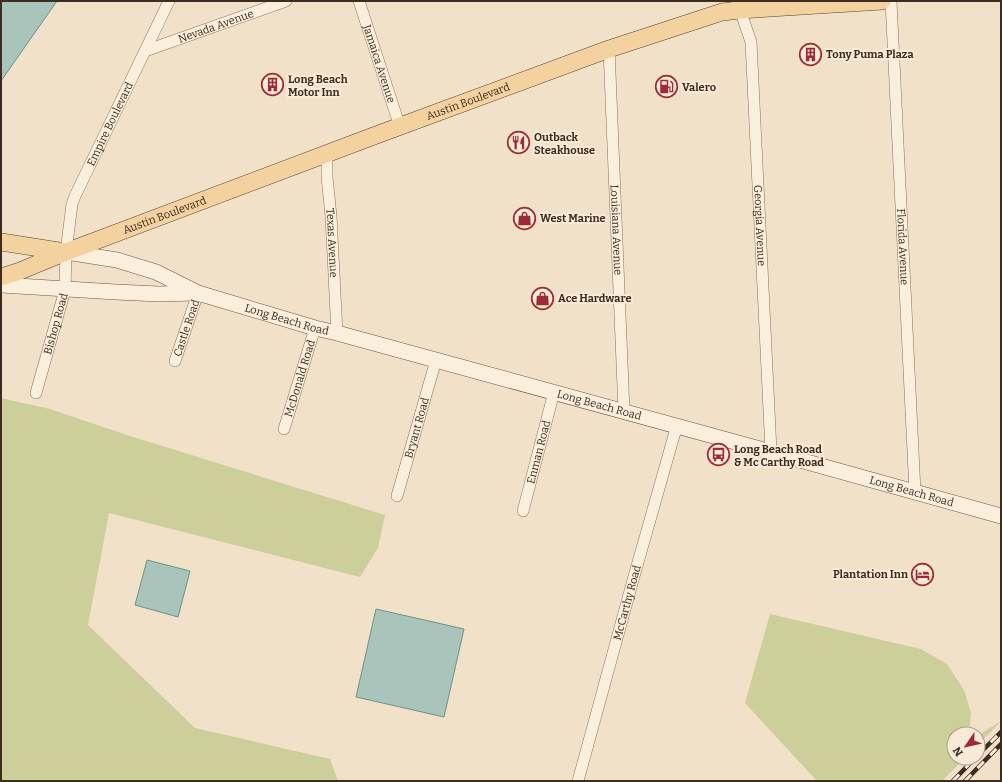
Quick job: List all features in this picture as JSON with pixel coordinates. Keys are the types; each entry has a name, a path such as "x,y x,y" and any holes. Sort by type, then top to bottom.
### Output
{"main road":[{"name":"Austin Boulevard","path":"66,252 609,49 738,6 882,1"},
{"name":"Long Beach Road","path":"1,242 117,260 156,272 198,293 315,328 677,425 1001,516"},
{"path":"1,277 20,271 66,252"},
{"name":"Long Beach Road","path":"1,285 152,294 198,293"}],"street":[{"name":"Empire Boulevard","path":"66,252 72,204 75,196 169,1"},
{"name":"Nevada Avenue","path":"145,51 286,1"},
{"name":"Jamaica Avenue","path":"359,1 400,127"},
{"name":"Florida Avenue","path":"891,1 915,492"},
{"name":"Georgia Avenue","path":"738,6 751,42 771,451"},
{"name":"Louisiana Avenue","path":"609,49 624,411"},
{"name":"Texas Avenue","path":"327,154 327,177 331,216 337,333"},
{"name":"Bishop Road","path":"36,394 65,290 66,252"},
{"name":"Castle Road","path":"174,362 198,293"},
{"name":"McDonald Road","path":"284,429 315,328"},
{"name":"Bryant Road","path":"397,496 436,360"},
{"name":"Enman Road","path":"523,511 554,392"},
{"name":"McCarthy Road","path":"578,781 677,425"}],"green space":[{"path":"1,398 50,409 127,435 385,515 378,548 360,577 109,513 88,625 195,728 330,759 338,781 1,781"},
{"path":"770,614 921,649 947,664 964,690 971,713 970,726 946,726 946,766 957,766 942,781 817,781 745,703"},
{"path":"1001,721 986,737 986,730"}],"water":[{"path":"1,1 57,1 1,81"},
{"path":"147,560 190,571 178,617 135,605"},
{"path":"376,609 464,629 444,717 356,697"}],"railway":[{"path":"986,747 1001,732"},
{"path":"965,781 1001,744"},
{"path":"953,781 967,766"}],"place":[{"name":"Tony Puma Plaza","path":"811,54"},
{"name":"Long Beach Motor Inn","path":"273,85"},
{"name":"Valero","path":"667,87"},
{"name":"Outback Steakhouse","path":"518,143"},
{"name":"West Marine","path":"524,218"},
{"name":"Ace Hardware","path":"543,298"},
{"name":"Long Beach Road & Mc Carthy Road","path":"718,455"},
{"name":"Plantation Inn","path":"923,574"}]}
